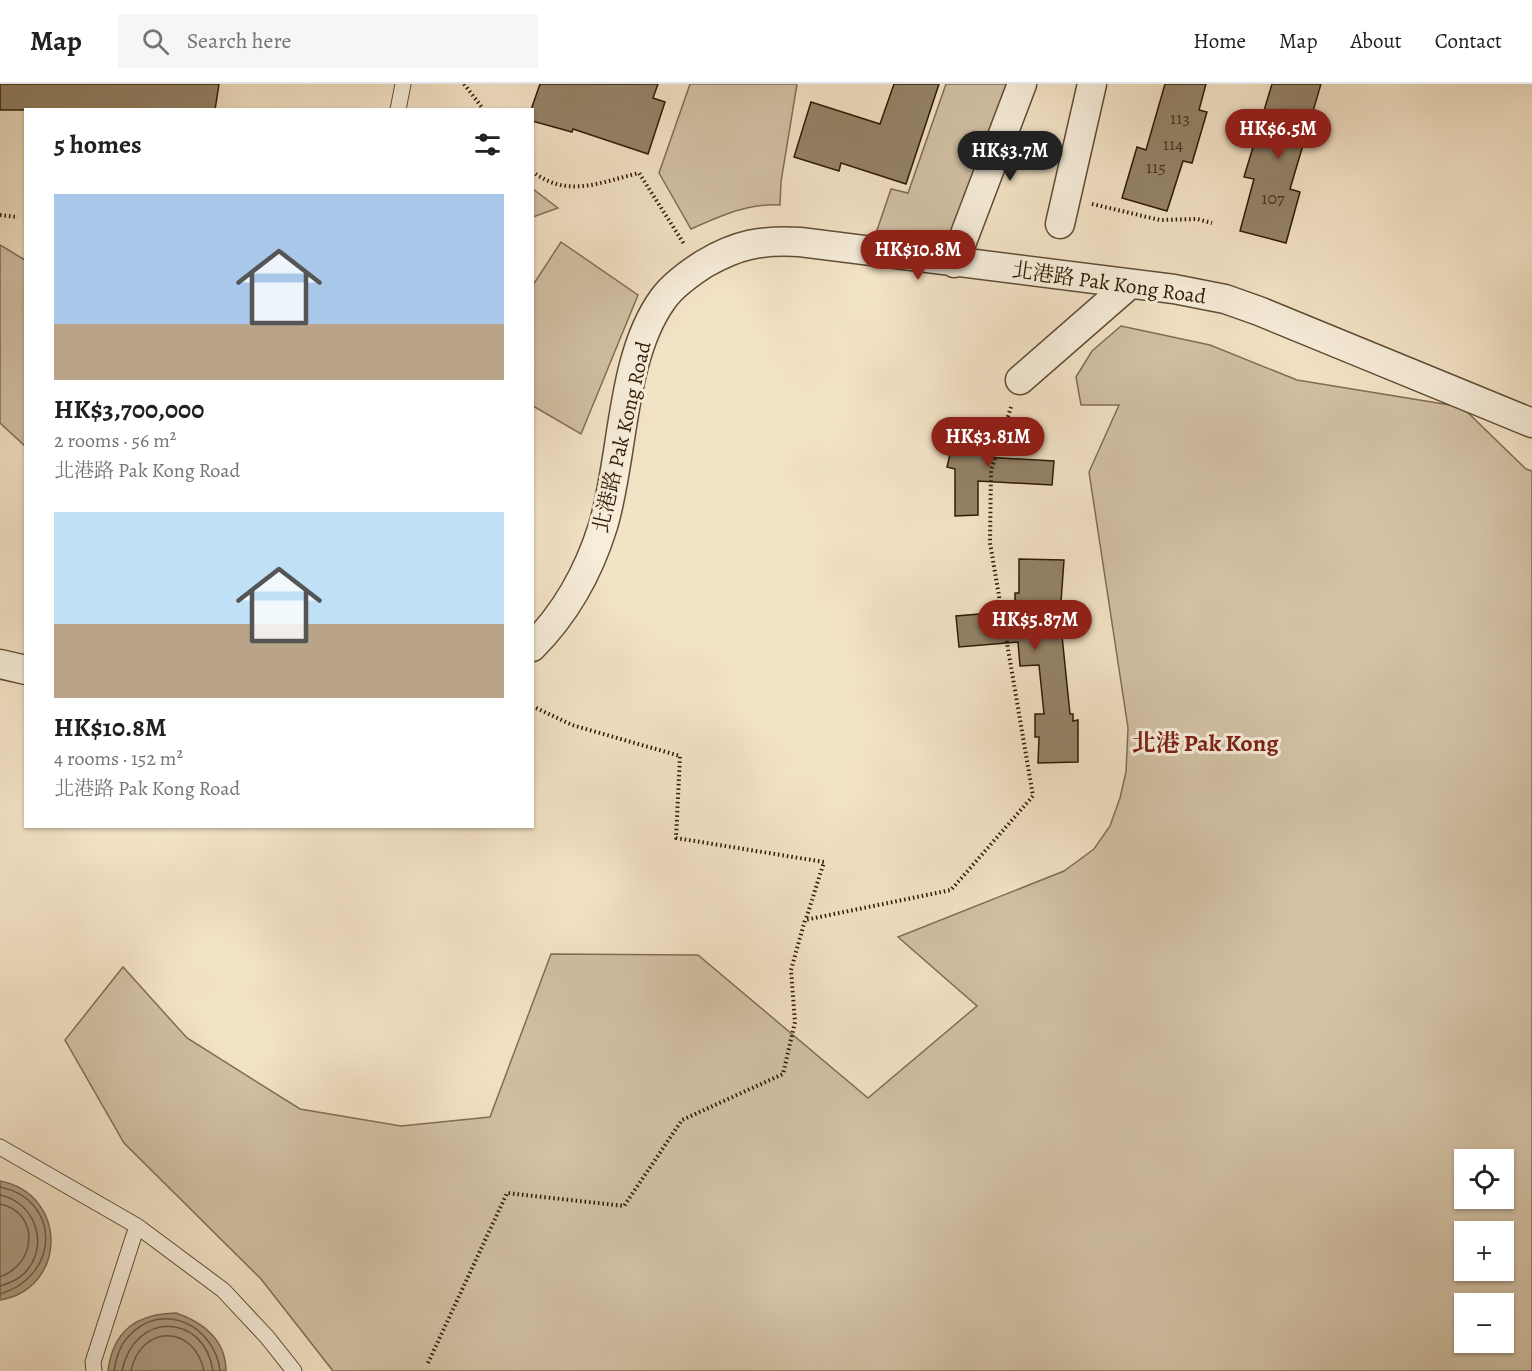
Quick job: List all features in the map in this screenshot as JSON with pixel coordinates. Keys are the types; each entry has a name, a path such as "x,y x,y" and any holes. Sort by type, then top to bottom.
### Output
{"street":[{"path":"954,263 1022,84"},
{"path":"1063,211 1092,84"},
{"name":"北港路 Pak Kong Road","path":"534,645 556,620 572,595 596,546 608,507 634,369 645,334 663,299 699,268 743,245 776,241 1174,289 1242,304 1532,423"},
{"path":"1020,380 1130,284"},
{"path":"0,664 24,670"}],"lane":[{"path":"398,108 404,84"},
{"path":"0,1147 137,1226 223,1290 267,1337 294,1371"},
{"path":"94,1371 93,1362 137,1226"}],"path":[{"path":"464,84 482,108"},
{"path":"534,172 554,184 570,188 639,173 699,268"},
{"path":"1063,211 1160,220 1197,219 1212,223"},
{"path":"0,214 18,218"},
{"path":"805,920 951,890 1033,796 990,543 991,470 1020,380"},
{"path":"428,1363 507,1193 624,1206 682,1120 783,1074 795,1022 791,970 824,862 676,838 680,756 572,725 534,707"}],"shaded area":[{"path":"690,84 797,84 781,182 780,205 745,208 691,229 659,173"},
{"path":"946,84 1013,84 947,259 871,248 891,189 908,193"},
{"path":"534,190 558,208 534,217"},
{"path":"561,242 638,295 581,434 534,407 534,283"},
{"path":"0,245 24,259 24,445 0,423"},
{"path":"1121,326 1210,345 1297,380 1462,407 1526,469 1532,471 1532,1371 333,1371 261,1279 124,1143 65,1040 123,967 187,1038 300,1109 401,1126 490,1117 551,954 698,955 868,1098 977,1006 898,937 1064,871 1094,849 1110,826 1120,798 1126,772 1128,728 1089,472 1119,405 1081,405 1076,377 1092,351"}],"water":[{"path":"0,1181 22,1189 38,1203 48,1221 51,1241 48,1261 38,1278 22,1292 0,1300"},
{"path":"176,1313 204,1327 211,1334 222,1350 226,1371 108,1371 115,1345 129,1327 150,1317"}],"building":[{"path":"0,84 219,84 215,108 0,110"},
{"path":"540,84 658,84 653,98 665,102 648,154 573,129 572,132 534,122 534,108 532,107"},
{"path":"894,84 939,84 906,184 841,163 839,171 794,157 811,102 880,124"},
{"path":"1165,84 1206,84 1199,110 1207,112 1192,163 1183,161 1167,211 1122,198 1137,147 1146,150"},
{"path":"1272,84 1321,84 1290,189 1300,192 1286,243 1240,231 1254,179 1244,177"},
{"path":"958,421 991,429 985,457 1054,461 1052,485 978,481 978,515 955,516 955,469 947,467"},
{"path":"1019,559 1064,560 1060,616 1070,714 1073,714 1073,721 1078,720 1078,762 1038,763 1039,737 1035,737 1035,714 1044,714 1039,665 1020,666 1018,642 959,647 956,616 1015,611 1015,593 1019,593"}],"district":[{"name":"北港 Pak Kong","path":"1205,743"}]}
